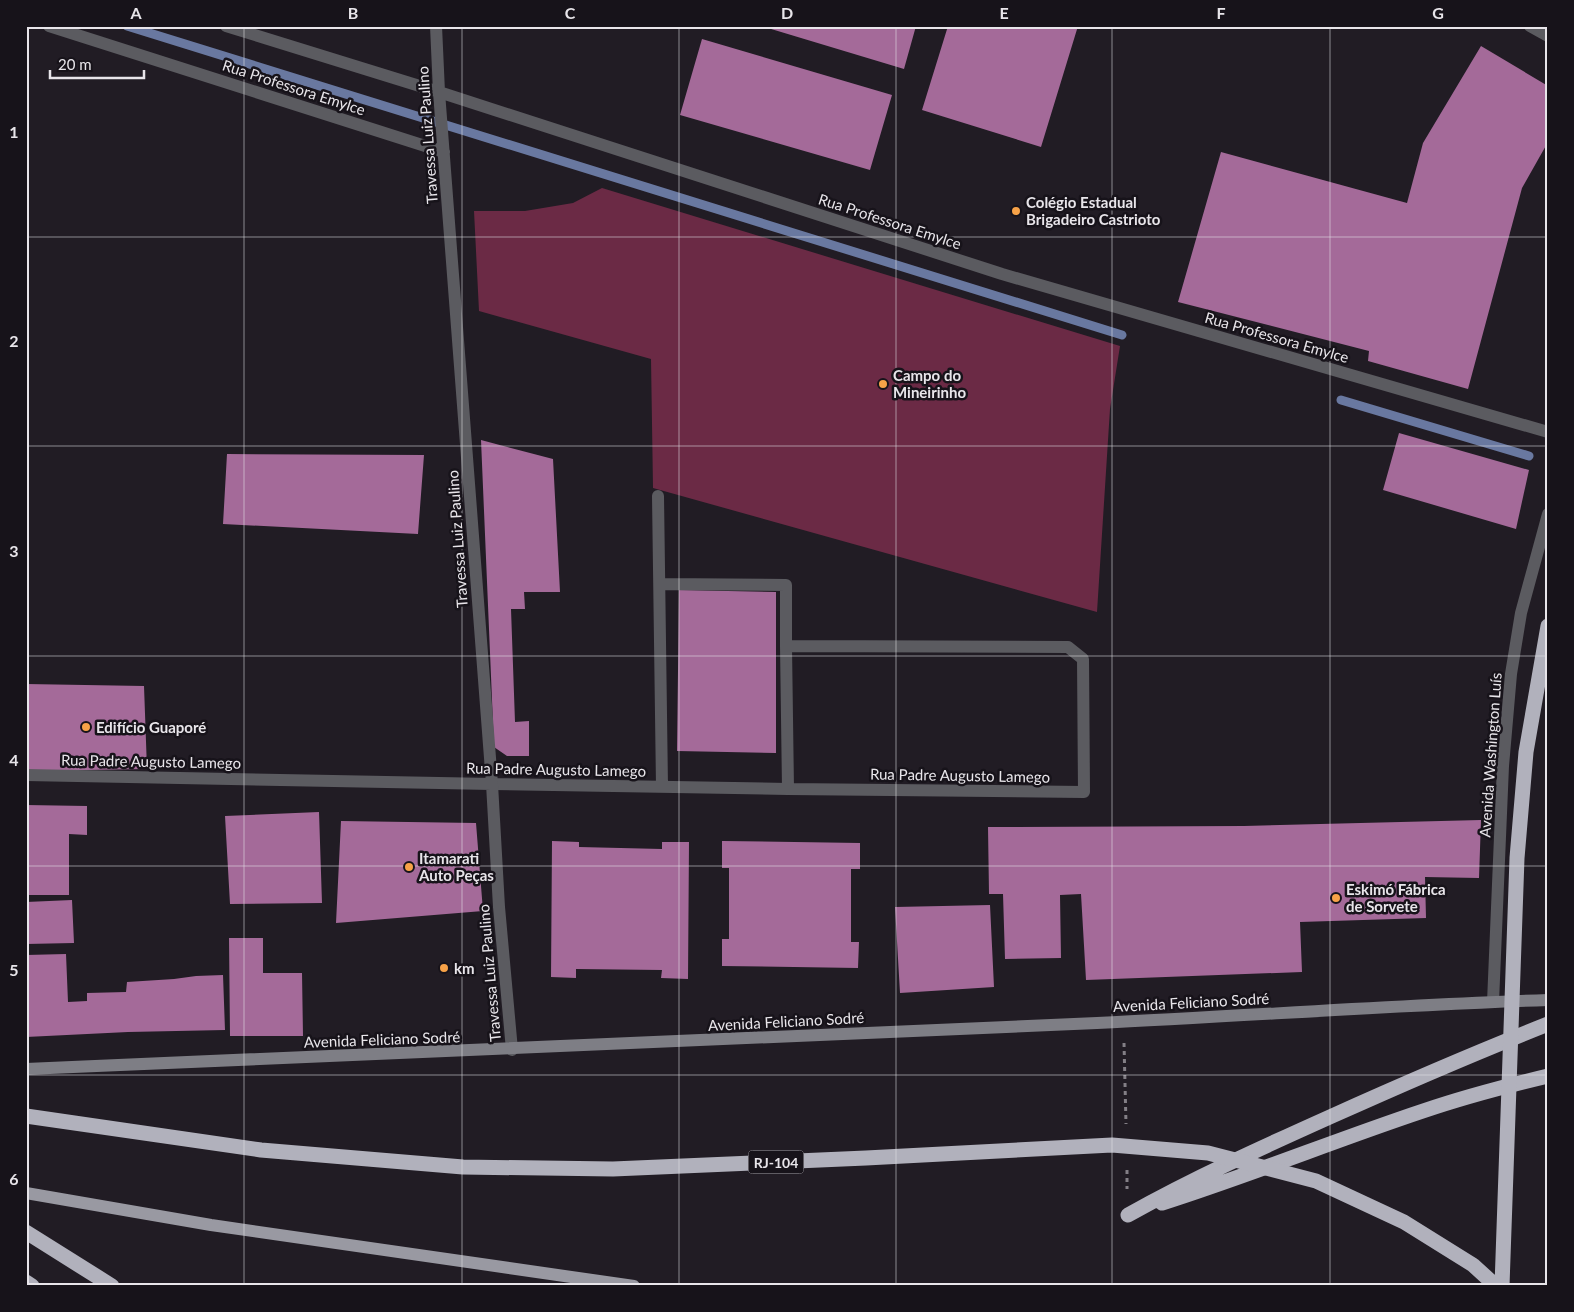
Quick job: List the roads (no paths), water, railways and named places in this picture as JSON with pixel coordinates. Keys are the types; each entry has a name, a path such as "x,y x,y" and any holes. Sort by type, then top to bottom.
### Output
{"highway":[{"path":"1502,1286 1517,858 1526,752 1548,626"},
{"path":"1548,1024 1470,1055 1255,1150 1179,1187 1128,1215 1221,1184 1426,1110 1548,1076"},
{"name":"RJ-104","path":"26,1116 261,1150 463,1168 613,1168 866,1158 1112,1145 1208,1153 1316,1181 1404,1222 1473,1264 1496,1286"},
{"path":"26,1232 112,1286"},
{"path":"26,1282 32,1286"}],"main road":[{"name":"Avenida Feliciano Sodré","path":"26,1069 512,1050 1123,1022 1453,1003 1548,1000"},
{"path":"26,1193 220,1227 634,1286"}],"street":[{"name":"Rua Professora Emylce","path":"49,26 444,152"},
{"name":"Rua Professora Emylce","path":"226,26 439,92 1002,274 1548,432"},
{"name":"Travessa Luiz Paulino","path":"436,26 439,92 492,784 499,907 512,1050"},
{"path":"1530,26 1548,36"},
{"path":"658,496 662,787"},
{"name":"Avenida Washington Luís","path":"1493,1002 1503,766 1511,674 1521,613 1548,514"},
{"path":"660,584 786,585 788,790"},
{"name":"Rua Padre Augusto Lamego","path":"26,775 788,790 1084,792 1083,659 1068,647 786,646"}],"waterway":[{"path":"127,26 1122,335"},
{"path":"1341,400 1529,456"}],"place":[{"name":"Colégio Estadual Brigadeiro Castrioto","path":"1016,211"},
{"name":"Campo do Mineirinho","path":"883,384"},
{"name":"Edifício Guaporé","path":"86,727"},
{"name":"Itamarati Auto Peças","path":"409,867"},
{"name":"Eskimó Fábrica de Sorvete","path":"1336,898"},
{"name":"km","path":"444,968"}]}
